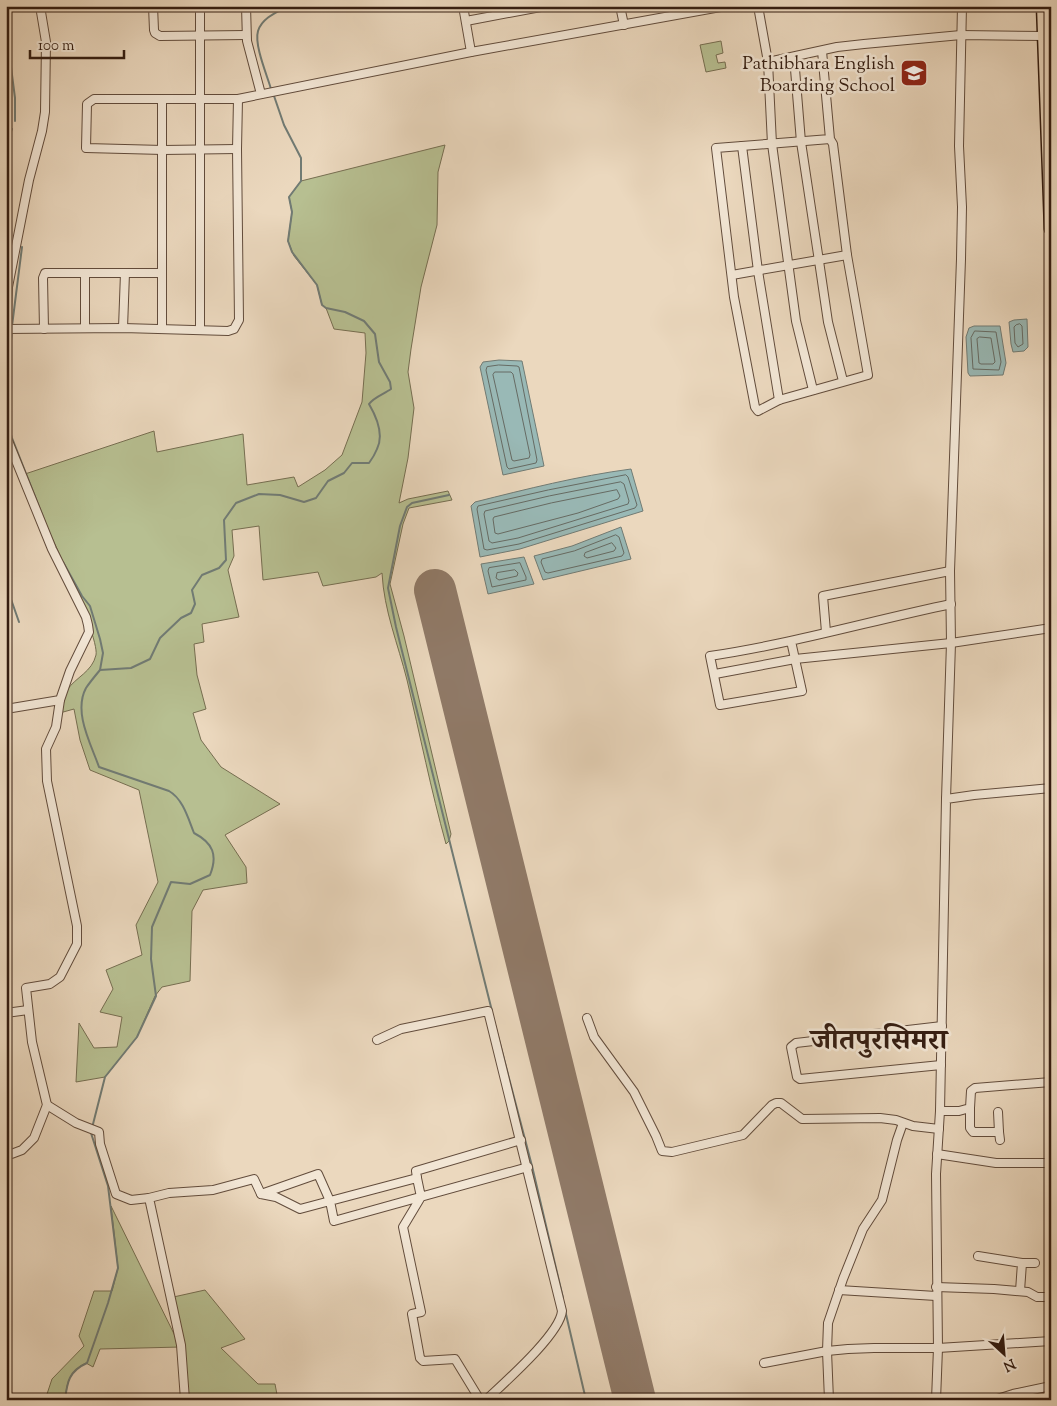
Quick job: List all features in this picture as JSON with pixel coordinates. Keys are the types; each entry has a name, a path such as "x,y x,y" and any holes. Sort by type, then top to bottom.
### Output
{"highway":[{"path":"1043,6 1051,229"}],"street":[{"path":"40,6 46,42 44,112 8,287 9,329 162,328 228,331 234,329 239,320 238,99"},
{"path":"153,6 155,34 164,37 246,35"},
{"path":"200,6 200,329"},
{"path":"246,6 246,35 265,93"},
{"path":"463,6 471,52"},
{"path":"466,22 546,6"},
{"path":"620,6 624,25"},
{"path":"237,149 86,148 87,104 94,99 238,99 471,52 726,6"},
{"path":"758,6 768,62 772,144 796,321 813,390"},
{"path":"936,1400 938,1348 936,1291 937,1154 940,1111 951,643 950,571 961,242 959,146 962,6"},
{"path":"768,62 864,44 961,36 1044,36"},
{"path":"822,51 830,139 833,144 847,255 868,375 779,400 758,411 755,407 743,349 716,148 830,139"},
{"path":"794,57 801,142 818,260 828,322 843,381"},
{"path":"162,99 162,328"},
{"path":"742,146 758,270 779,400"},
{"path":"732,275 847,255"},
{"path":"44,328 43,278 45,273 161,273"},
{"path":"85,273 85,328"},
{"path":"123,328 125,273"},
{"path":"6,436 52,549 86,617 89,632 70,671 60,700 56,727 46,749 47,781 77,926 77,944 60,978 50,984 26,988 32,1042 47,1105 34,1138 22,1150 6,1156"},
{"path":"826,632 822,596 950,571"},
{"path":"791,641 802,691 720,705 710,656 759,648 951,604"},
{"path":"715,674 795,659 951,643 1051,628"},
{"path":"6,709 60,700"},
{"path":"946,799 1051,788"},
{"path":"6,1013 28,1010"},
{"path":"376,1040 402,1030 488,1011 528,1167 562,1310 562,1318 545,1340 486,1400"},
{"path":"587,1018 594,1037 634,1092 662,1151 672,1152 743,1135 776,1103 781,1103 802,1119 880,1118 896,1120 913,1126 939,1129"},
{"path":"941,1065 800,1079 792,1047 796,1043 942,1026"},
{"path":"998,1112 999,1136 973,1132 970,1128 971,1091 975,1088 1051,1082"},
{"path":"47,1105 87,1128 98,1132 116,1194 131,1200 169,1193 213,1190 254,1179 260,1194"},
{"path":"940,1111 959,1111 970,1108"},
{"path":"829,1400 828,1323 839,1290 864,1230 882,1200 903,1123"},
{"path":"480,1400 455,1359 423,1361 420,1358 412,1314 422,1312 403,1227 421,1197 416,1171 521,1140"},
{"path":"937,1154 996,1162 1051,1163"},
{"path":"260,1194 318,1174 330,1201 334,1221 528,1167"},
{"path":"260,1194 276,1197 300,1209 417,1178"},
{"path":"148,1198 181,1345 185,1400"},
{"path":"978,1256 1035,1263"},
{"path":"1020,1291 1022,1262"},
{"path":"839,1290 936,1291 964,1287 1020,1291 1028,1292 1037,1297 1051,1297"},
{"path":"764,1363 827,1351 874,1348 938,1348 1051,1341"},
{"path":"994,1400 1014,1397 1051,1386"}],"green space":[{"path":"721,41 723,53 716,55 718,63 725,62 726,68 706,72 700,45"},
{"path":"445,145 438,172 437,225 421,287 408,372 414,408 408,458 399,503 408,499 448,491 452,500 409,508 403,524 390,584 451,834 449,841 446,844 430,783 407,680 385,601 382,573 376,577 323,586 318,572 263,580 259,526 232,530 234,556 228,570 239,617 202,624 204,642 194,644 197,675 206,709 193,713 201,740 221,767 280,804 225,835 246,867 247,883 203,890 192,911 190,981 162,987 155,996 137,1037 105,1077 76,1082 79,1023 94,1048 117,1047 122,1017 100,1012 113,989 106,970 142,955 136,925 158,882 139,790 90,770 80,740 74,709 56,714 65,692 94,661 96,655 95,642 78,596 22,475 154,431 157,452 243,434 247,485 294,477 298,487 325,470 342,455 362,402 366,353 365,333 334,329 326,308 322,305 317,285 294,256 288,241 292,212 289,197 301,181"},
{"path":"111,1206 180,1346 169,1298 205,1290 245,1339 221,1348 258,1384 275,1384 278,1400 185,1400 181,1347 100,1349 93,1367 86,1363 72,1373 68,1382 65,1400 45,1400 52,1379 84,1346 79,1336 94,1291 112,1291 118,1268"}],"water":[{"path":"1027,319 1028,347 1024,351 1013,352 1009,322"},
{"path":"974,326 1000,326 1006,363 1003,375 970,376 968,373 966,337 969,328"},
{"path":"499,360 522,361 544,466 503,475 480,367 483,362"},
{"path":"631,469 643,511 520,549 480,557 471,506 475,502 572,479"},
{"path":"621,527 631,559 543,580 534,556 572,546"},
{"path":"524,557 534,584 488,594 481,564"}],"waterway":[{"path":"271,89 259,52 258,31 266,19 288,6"},
{"path":"6,29 15,98 15,121"},
{"path":"92,1128 105,1077 137,1037 156,996 151,959 152,927 171,882 190,884 210,875 214,861 210,845 194,833 185,809 174,794 99,767 82,717 82,697 86,688 100,670 131,668 150,659 160,638 181,618 191,613 195,604 192,590 202,575 219,568 226,560 224,520 236,503 259,494 280,495 304,502 316,498 328,481 344,473 352,463 369,463 377,449 380,438 376,420 369,404 376,397 391,389 390,382 379,362 375,334 364,321 345,312 326,308 322,305 317,285 292,252 288,241 292,212 289,197 301,181 301,158 284,125 273,93"},
{"path":"6,146 12,129"},
{"path":"12,326 22,247"},
{"path":"6,391 12,331"},
{"path":"6,418 45,522"},
{"path":"449,495 412,503 407,507 400,526 388,588 396,627 492,1011"},
{"path":"63,562 82,596 90,606 103,653 100,670"},
{"path":"6,585 19,622"},
{"path":"494,1021 532,1166 563,1298"},
{"path":"65,1400 70,1378 76,1370 87,1363 118,1268 108,1186 91,1133"},
{"path":"565,1310 586,1400"}],"runway":[{"path":"435,590 635,1400"}],"place":[{"name":"Pathibhara English Boarding School","path":"914,73"}],"district":[{"name":"जीतपुरसिमरा","path":"879,1039"}]}
